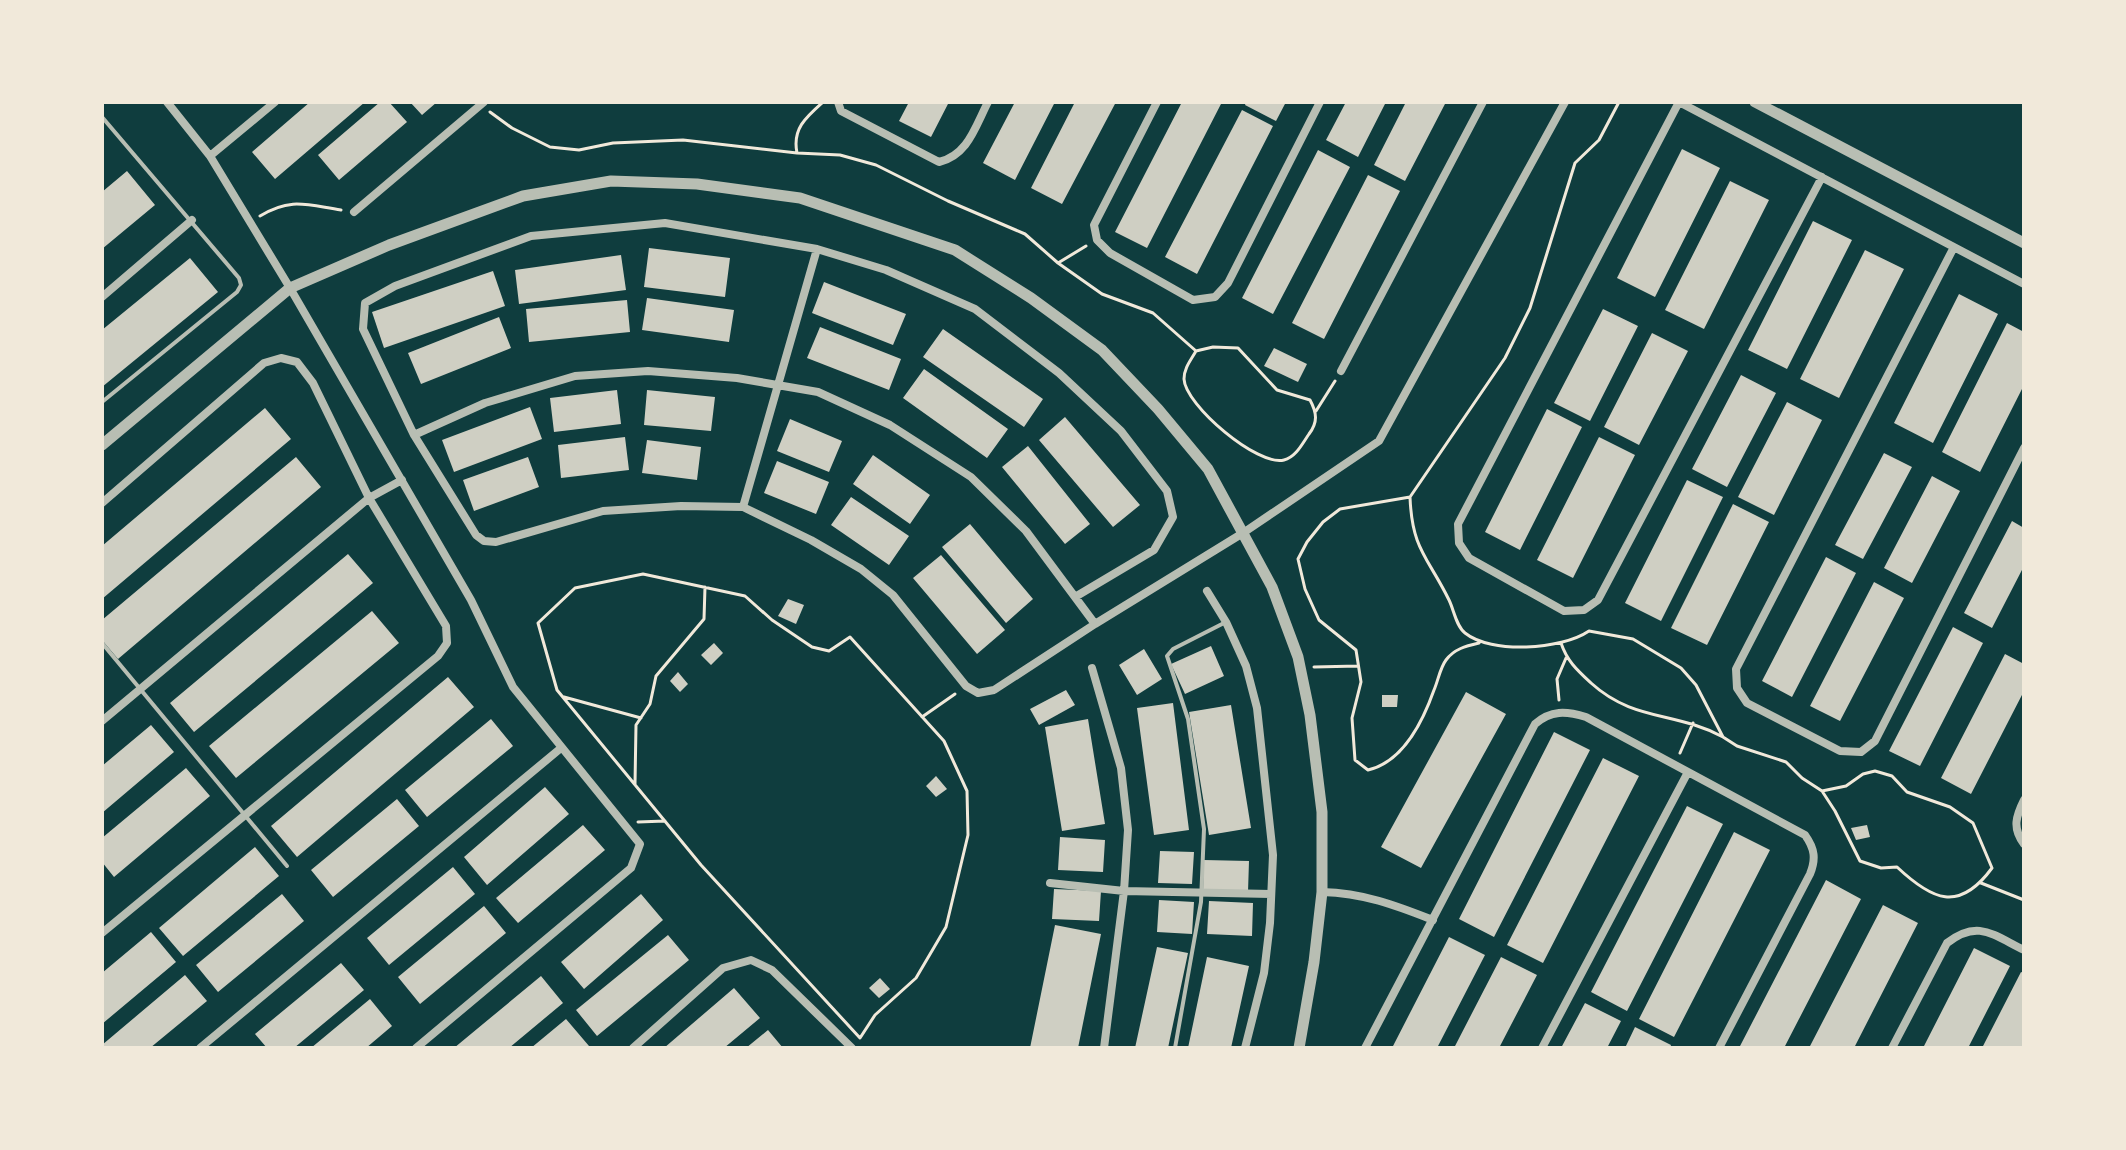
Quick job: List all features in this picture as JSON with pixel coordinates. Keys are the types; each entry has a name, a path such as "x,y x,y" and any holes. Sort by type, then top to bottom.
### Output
{"street":[{"path":"167,102 210,156 290,288 471,600 513,687 640,844 631,868 416,1048"},
{"path":"210,156 275,102"},
{"path":"838,102 841,111 939,162 953,159 963,150 988,102"},
{"path":"1157,102 1094,225 1097,240 1110,253 1193,300 1215,297 1228,283 1320,102"},
{"path":"1341,371 1483,102"},
{"path":"1075,597 1154,550 1173,517 1167,491 1111,421 1059,373 975,309 886,270 817,249 665,223 531,236 395,286 365,303 363,329 414,435 476,535 484,541 496,542 603,511 681,506 743,507 811,540 861,569 893,595 966,686 978,693 994,690 1243,533 1379,441 1565,102"},
{"path":"1822,177 1598,600 1584,610 1564,611 1469,558 1459,543 1458,524 1679,102 1822,177 2024,284"},
{"path":"1755,102 2024,243"},
{"path":"354,212 483,104"},
{"path":"102,445 290,288 389,245 523,196 611,181 697,184 800,198 955,250 1031,298 1102,350 1158,409 1208,469 1272,587 1301,670 1322,812 1322,892 1299,1048"},
{"path":"102,297 192,220"},
{"path":"1954,247 1736,669 1737,688 1747,703 1840,751 1861,752 1875,741 2024,448"},
{"path":"743,507 817,249"},
{"path":"102,503 264,363 281,358 297,362 313,383 369,498 446,626 447,643 438,656 102,933"},
{"path":"414,435 485,403 575,376 648,371 737,378 818,392 890,425 971,477 1026,531 1095,624"},
{"path":"102,721 369,498 402,480"},
{"path":"1207,591 1226,622 1246,666 1257,708 1273,855 1264,973 1245,1048"},
{"path":"1092,668 1121,768 1128,830 1124,891 1104,1048"},
{"path":"1365,1048 1535,724 1546,715 1557,712 1586,717 1805,835 1812,845 1814,854 1810,874 1719,1048"},
{"path":"200,1048 561,748"},
{"path":"1542,1048 1688,772"},
{"path":"2024,800 2017,815 2016,833 2024,844"},
{"path":"1050,883 1124,891 1271,894"},
{"path":"1322,892 1353,893 1387,901 1433,920"},
{"path":"1892,1048 1947,943 1959,934 1973,929 1983,931 2024,950"},
{"path":"633,1048 723,968 751,960 772,970 849,1047"}],"lane":[{"path":"102,117 192,220 239,278 241,285 237,292 102,402"},
{"path":"1175,1048 1201,893 1204,829 1188,719 1167,656 1173,649 1226,622"},
{"path":"102,643 287,866"}],"path":[{"path":"797,153 794,140 806,118 823,102"},
{"path":"1479,643 1461,630 1449,600 1416,541 1411,524 1410,497 1505,358 1530,308 1575,163 1599,140 1619,102"},
{"path":"483,104 512,128 550,147 579,150 613,143 683,140 840,155 876,165 948,201 1025,234 1058,263 1102,294 1153,313 1196,351"},
{"path":"250,222 279,204 302,203 354,212"},
{"path":"1058,263 1097,240"},
{"path":"1316,411 1310,400 1277,390 1238,348 1213,347 1196,351 1186,367 1184,381 1192,399 1216,424 1253,452 1280,461 1293,456 1315,426 1316,411 1341,371"},
{"path":"1410,497 1340,509 1323,522 1298,559 1305,589 1319,620 1356,650 1361,682 1352,718 1352,743 1355,760 1368,770 1394,757 1413,733 1445,662 1458,649 1479,643 1518,646 1561,643 1575,641 1589,631 1633,639 1681,668 1696,685 1723,737"},
{"path":"643,574 705,587 745,596 772,620 812,647 829,651 850,637 944,741 967,791 968,835 946,927 916,978 875,1015 860,1038 701,865 557,690 538,623 575,588 643,574"},
{"path":"635,784 636,725 650,704 656,676 704,619 705,587"},
{"path":"1561,643 1566,658 1607,697 1637,712 1693,723 1737,746 1786,762 1802,778 1822,791 1860,861 1881,868 1897,867 1916,885 1947,899 1964,894 1981,883 1992,868 1973,823 1950,807 1907,792 1892,776 1875,771 1863,774 1846,786 1822,791"},
{"path":"1557,712 1560,690 1557,679 1566,658"},
{"path":"1301,670 1319,665 1358,666"},
{"path":"922,717 966,686"},
{"path":"563,697 641,718"},
{"path":"1675,765 1693,723"},
{"path":"622,823 665,821"},
{"path":"1981,883 2024,900"}],"building":[{"path":"310,102 365,102 275,179 252,152"},
{"path":"380,102 389,102 407,122 339,180 318,155"},
{"path":"410,102 437,102 422,115"},
{"path":"909,102 949,102 931,137 899,121"},
{"path":"1015,102 1055,102 1015,180 983,163"},
{"path":"1075,102 1116,102 1062,204 1031,188"},
{"path":"1182,102 1222,102 1147,248 1115,232"},
{"path":"1246,102 1286,102 1276,121 1245,105"},
{"path":"1346,102 1386,102 1358,157 1326,140"},
{"path":"1406,102 1446,102 1405,181 1374,165"},
{"path":"1242,110 1273,126 1197,274 1165,257"},
{"path":"1682,149 1720,168 1655,297 1617,278"},
{"path":"1318,150 1350,167 1273,314 1242,298"},
{"path":"127,171 155,205 102,249 102,192"},
{"path":"1368,175 1400,191 1324,339 1292,323"},
{"path":"1730,181 1769,200 1704,329 1665,310"},
{"path":"1813,221 1852,240 1787,369 1748,350"},
{"path":"649,248 730,258 725,297 644,287"},
{"path":"1865,250 1904,269 1839,398 1800,379"},
{"path":"621,255 626,290 519,304 515,270"},
{"path":"190,258 218,292 102,387 102,330"},
{"path":"493,271 505,306 384,348 372,312"},
{"path":"824,282 906,314 893,345 812,313"},
{"path":"1959,294 1998,314 1933,443 1894,423"},
{"path":"647,298 734,310 729,342 642,330"},
{"path":"627,300 630,332 529,342 526,309"},
{"path":"1603,309 1638,326 1590,421 1554,403"},
{"path":"499,317 511,348 421,384 408,353"},
{"path":"2007,323 2024,332 2024,385 1980,472 1942,452"},
{"path":"820,327 901,359 889,390 807,358"},
{"path":"943,329 1043,399 1024,427 923,357"},
{"path":"1652,333 1688,351 1639,445 1604,427"},
{"path":"1274,348 1307,364 1298,382 1264,366"},
{"path":"924,369 1008,429 987,458 903,398"},
{"path":"1741,375 1776,393 1727,487 1692,469"},
{"path":"617,390 621,424 554,432 550,398"},
{"path":"647,390 715,397 711,431 644,425"},
{"path":"1787,402 1822,420 1774,515 1738,497"},
{"path":"530,407 542,439 454,472 442,440"},
{"path":"265,408 291,439 102,599 102,546"},
{"path":"1547,409 1582,427 1520,550 1485,532"},
{"path":"1065,417 1140,505 1113,527 1039,440"},
{"path":"790,419 842,441 829,472 777,451"},
{"path":"625,437 629,470 561,478 558,445"},
{"path":"1599,437 1635,455 1573,578 1537,560"},
{"path":"647,440 701,447 697,480 642,473"},
{"path":"1028,446 1090,524 1065,544 1002,467"},
{"path":"1884,453 1912,467 1863,559 1835,545"},
{"path":"873,455 930,495 910,524 853,484"},
{"path":"296,457 321,487 118,659 102,640 102,620"},
{"path":"528,457 539,487 474,511 463,480"},
{"path":"777,461 829,482 816,514 764,493"},
{"path":"1932,476 1960,491 1912,583 1884,568"},
{"path":"1687,480 1723,497 1661,621 1625,603"},
{"path":"851,497 909,536 889,565 831,525"},
{"path":"1733,504 1769,522 1707,645 1671,628"},
{"path":"2012,521 2024,528 2024,566 1992,628 1964,613"},
{"path":"970,524 1033,599 1006,623 942,547"},
{"path":"348,554 373,583 194,732 170,703"},
{"path":"941,555 1005,630 977,654 913,578"},
{"path":"1826,557 1856,573 1792,697 1762,681"},
{"path":"1874,582 1904,598 1840,721 1810,706"},
{"path":"788,599 804,605 796,624 778,616"},
{"path":"372,611 399,643 236,778 209,746"},
{"path":"1953,627 1983,643 1920,766 1889,751"},
{"path":"714,643 723,653 711,665 701,655"},
{"path":"1211,646 1224,676 1185,694 1171,664"},
{"path":"1144,649 1162,679 1137,695 1119,665"},
{"path":"2005,654 2024,664 2024,691 1971,794 1941,778"},
{"path":"678,672 688,684 680,692 670,681"},
{"path":"448,677 474,707 297,857 271,826"},
{"path":"1066,690 1075,705 1039,725 1030,709"},
{"path":"1466,692 1506,714 1421,868 1381,847"},
{"path":"1382,695 1398,695 1397,707 1382,707"},
{"path":"1173,703 1189,830 1154,835 1137,708"},
{"path":"1231,705 1251,828 1209,835 1189,712"},
{"path":"491,719 513,746 427,817 405,790"},
{"path":"1088,719 1105,824 1062,831 1045,727"},
{"path":"151,725 174,752 102,813 102,766"},
{"path":"1554,732 1590,750 1494,937 1459,919"},
{"path":"1603,758 1639,776 1543,963 1507,945"},
{"path":"186,768 210,796 114,877 102,862 102,838"},
{"path":"936,776 947,789 936,797 926,786"},
{"path":"545,787 569,814 487,885 464,857"},
{"path":"397,799 419,826 333,897 311,870"},
{"path":"1687,806 1723,824 1627,1011 1591,992"},
{"path":"583,825 605,850 518,923 496,898"},
{"path":"1867,825 1870,837 1856,840 1851,828"},
{"path":"1734,832 1770,850 1674,1037 1639,1019"},
{"path":"1060,837 1105,840 1103,872 1058,870"},
{"path":"255,847 279,876 183,956 159,928"},
{"path":"1160,851 1194,852 1192,884 1158,883"},
{"path":"1204,860 1249,861 1248,892 1203,891"},
{"path":"453,867 475,894 389,965 367,938"},
{"path":"1826,880 1861,899 1784,1048 1739,1048"},
{"path":"1054,889 1101,891 1099,921 1052,919"},
{"path":"282,894 304,921 218,992 196,965"},
{"path":"641,894 663,920 584,989 561,962"},
{"path":"1159,900 1194,902 1192,934 1157,932"},
{"path":"1209,901 1253,903 1252,936 1207,934"},
{"path":"1883,905 1918,923 1854,1048 1809,1048"},
{"path":"484,906 506,933 420,1004 398,977"},
{"path":"1055,925 1101,934 1078,1048 1030,1048"},
{"path":"151,932 176,962 102,1024 102,973"},
{"path":"668,935 689,960 597,1036 576,1010"},
{"path":"1449,937 1485,955 1437,1048 1392,1048"},
{"path":"1157,947 1188,953 1168,1048 1135,1048"},
{"path":"1974,948 2010,966 1968,1048 1923,1048"},
{"path":"1207,957 1249,966 1231,1048 1188,1048"},
{"path":"1501,957 1537,975 1499,1048 1454,1048"},
{"path":"341,963 364,990 294,1048 267,1048 255,1034"},
{"path":"2021,972 2024,973 2024,1048 1982,1048"},
{"path":"185,975 207,1001 150,1048 102,1048 102,1045"},
{"path":"541,976 563,1003 509,1048 454,1048"},
{"path":"880,978 890,989 879,998 869,988"},
{"path":"734,988 760,1018 724,1048 664,1048"},
{"path":"370,999 392,1026 366,1048 311,1048"},
{"path":"1585,1003 1621,1021 1607,1048 1561,1048"},
{"path":"566,1019 589,1046 531,1048"},
{"path":"1635,1027 1671,1045 1670,1048 1625,1048"},
{"path":"768,1030 783,1048 746,1048"}]}
